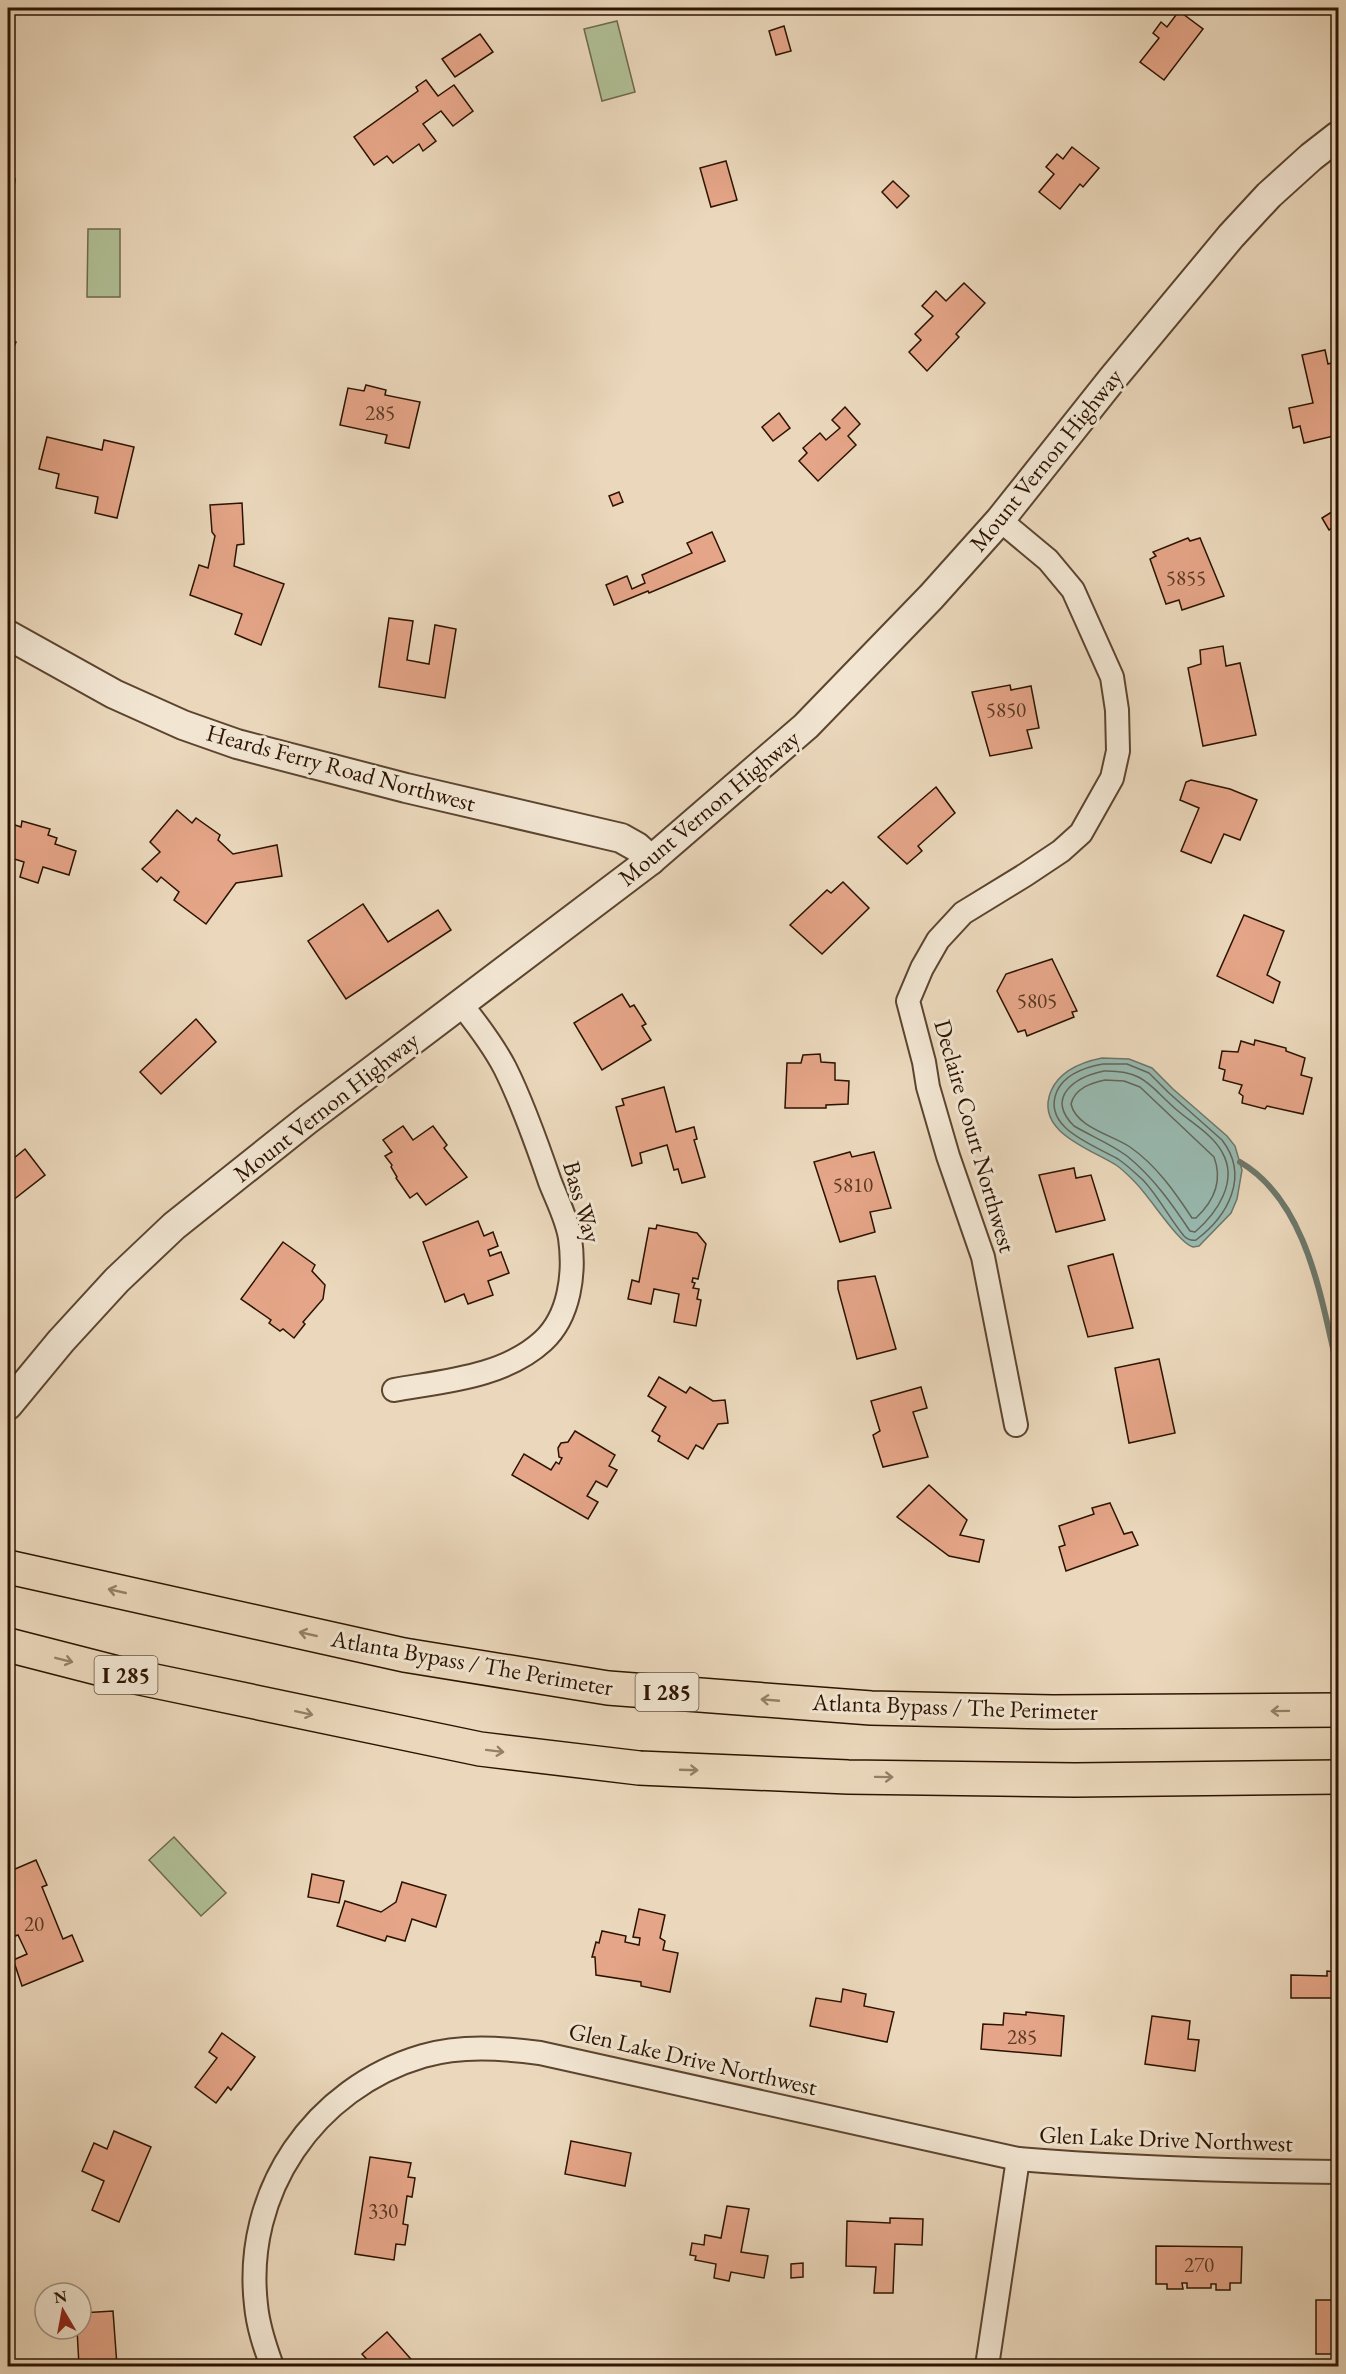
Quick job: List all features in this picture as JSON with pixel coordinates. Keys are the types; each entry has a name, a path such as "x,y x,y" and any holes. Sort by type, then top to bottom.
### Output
{"highway":[{"name":"Atlanta Bypass / The Perimeter","path":"8,1567 404,1656 608,1688 871,1708 1053,1712 1338,1710"},
{"name":"I 285","path":"8,1645 121,1674 480,1749 639,1768 848,1777 1075,1780 1338,1777"}],"street":[{"name":"Mount Vernon Highway","path":"8,1406 61,1341 117,1280 174,1226 307,1120 651,860 806,726 931,597 1000,520 1113,378 1231,236 1269,195 1338,136"},
{"name":"Declaire Court Northwest","path":"1000,520 1048,560 1073,590 1112,677 1117,710 1118,751 1112,778 1081,833 1025,875 963,913 938,940 922,968 908,1001 928,1087 948,1156 983,1257 1016,1425"},
{"name":"Heards Ferry Road Northwest","path":"8,635 114,694 183,725 237,744 373,780 621,838 637,847 651,860"},
{"name":"Bass Way","path":"394,1390 493,1370 511,1363 545,1340 565,1307 569,1291 572,1270 570,1235 539,1152 505,1069 490,1042 461,1004"},
{"name":"Glen Lake Drive Northwest","path":"273,2367 262,2337 256,2307 254,2279 260,2224 279,2172 310,2127 349,2092 381,2073 424,2056 448,2051 499,2047 540,2053 1018,2159 1191,2170 1338,2172"},
{"path":"987,2367 1018,2159"}],"green space":[{"path":"617,21 635,92 602,101 584,29"},
{"path":"88,229 120,229 120,297 87,297"},
{"path":"174,1837 226,1893 201,1916 149,1860"}],"water":[{"path":"1102,1058 1129,1059 1152,1068 1227,1136 1235,1146 1242,1170 1237,1199 1231,1213 1199,1246 1193,1247 1180,1237 1140,1187 1123,1170 1068,1137 1050,1118 1048,1105 1051,1091 1060,1078 1072,1068"}],"building":[{"path":"1179,11 1203,29 1164,80 1140,62 1159,38 1153,33 1161,22 1167,27"},
{"path":"784,26 791,51 776,55 769,31"},
{"path":"480,34 493,52 455,77 442,59"},
{"path":"426,80 438,96 454,85 473,111 453,126 441,111 423,124 436,141 423,151 419,144 393,163 387,156 374,165 354,137 418,91 416,87"},
{"path":"1072,147 1099,168 1083,187 1080,184 1060,209 1039,192 1054,174 1046,167 1057,154 1063,159"},
{"path":"726,161 737,200 711,207 700,168"},
{"path":"8,178 15,179 14,188 8,187"},
{"path":"893,181 909,196 897,208 882,192"},
{"path":"964,283 985,303 956,334 959,337 927,371 909,352 921,340 915,334 933,316 922,306 936,291 946,301"},
{"path":"8,338 16,342 8,360"},
{"path":"1325,350 1328,364 1338,361 1338,435 1304,443 1300,426 1293,428 1289,408 1313,403 1302,355"},
{"path":"366,385 386,390 385,395 420,402 409,448 385,443 387,435 340,425 348,388 364,391"},
{"path":"845,407 860,424 848,436 856,445 818,481 799,461 807,453 803,448 820,433 826,440 840,428 832,420"},
{"path":"779,413 790,428 773,441 762,427"},
{"path":"47,437 102,450 104,440 134,447 117,518 95,513 98,497 56,488 59,474 39,469"},
{"path":"619,492 623,502 613,506 609,496"},
{"path":"242,503 244,544 237,545 234,566 284,584 261,645 235,634 242,614 190,595 199,565 208,568 215,536 212,532 210,505"},
{"path":"1338,508 1338,525 1329,530 1322,518"},
{"path":"712,532 725,561 614,605 606,585 627,576 632,589 645,583 642,575 692,553 687,543"},
{"path":"1188,538 1190,541 1200,538 1224,596 1182,610 1179,600 1166,604 1150,559 1156,556 1153,552"},
{"path":"389,618 413,621 407,660 429,664 435,625 456,629 445,698 379,687"},
{"path":"1223,646 1226,666 1240,663 1256,735 1203,746 1188,668 1201,664 1200,650"},
{"path":"1010,685 1011,690 1031,686 1039,728 1027,730 1032,748 990,756 972,692"},
{"path":"1191,780 1230,789 1257,800 1240,840 1224,834 1211,863 1181,851 1199,808 1180,800 1186,782"},
{"path":"936,787 955,813 918,846 922,851 907,864 878,837"},
{"path":"177,810 192,823 196,818 220,835 218,840 233,854 277,845 282,876 236,883 206,924 174,900 179,892 161,877 157,882 142,869 160,852 150,842"},
{"path":"22,821 50,829 48,835 57,838 55,844 76,851 69,875 43,867 38,883 20,877 24,862 8,857 8,829 10,830 12,824 21,827"},
{"path":"843,882 869,908 822,954 790,925 827,890 831,893"},
{"path":"363,904 388,942 438,910 451,930 346,999 308,941"},
{"path":"1244,915 1284,931 1267,975 1280,982 1273,1003 1217,976"},
{"path":"1052,959 1077,1011 1072,1012 1074,1017 1027,1036 1025,1030 1018,1032 997,991 1006,974"},
{"path":"622,994 630,1007 634,1005 646,1024 642,1026 651,1040 602,1070 574,1023"},
{"path":"196,1019 216,1042 161,1094 140,1072"},
{"path":"1255,1040 1286,1048 1286,1051 1305,1058 1301,1075 1312,1078 1303,1114 1267,1106 1265,1109 1242,1103 1243,1096 1239,1093 1242,1085 1223,1080 1225,1070 1219,1068 1222,1051 1238,1052 1241,1041 1254,1045"},
{"path":"820,1054 821,1062 835,1063 835,1080 849,1081 848,1104 826,1105 826,1108 785,1108 787,1063 801,1063 803,1055"},
{"path":"664,1087 676,1132 694,1127 697,1139 694,1140 705,1177 682,1183 678,1169 674,1170 667,1145 640,1153 642,1163 632,1166 616,1107 624,1105 622,1099"},
{"path":"403,1126 413,1140 433,1126 447,1145 444,1148 467,1177 426,1205 417,1193 410,1198 396,1178 392,1165 385,1156 392,1152 383,1140"},
{"path":"25,1149 45,1175 8,1204 8,1163"},
{"path":"850,1152 852,1157 874,1152 891,1208 870,1212 875,1232 840,1242 814,1162"},
{"path":"1074,1168 1076,1178 1091,1175 1105,1220 1056,1232 1039,1175"},
{"path":"478,1221 484,1236 493,1232 498,1246 488,1250 490,1256 501,1252 509,1273 488,1281 493,1295 468,1304 464,1294 445,1302 423,1242"},
{"path":"657,1225 697,1233 706,1244 698,1279 693,1278 692,1282 695,1283 693,1288 699,1289 697,1299 701,1300 696,1326 674,1322 679,1294 654,1289 651,1304 628,1299 632,1280 639,1282 649,1228 656,1229"},
{"path":"283,1242 315,1265 312,1271 325,1285 323,1299 303,1322 305,1324 294,1338 283,1329 280,1331 269,1323 271,1320 241,1299"},
{"path":"1113,1254 1133,1328 1088,1337 1068,1266"},
{"path":"875,1276 896,1349 857,1359 838,1289 838,1281"},
{"path":"1159,1359 1175,1433 1129,1443 1115,1368"},
{"path":"659,1377 686,1393 690,1387 713,1401 725,1400 728,1423 718,1424 703,1449 696,1445 688,1459 658,1441 660,1436 652,1431 666,1407 648,1396"},
{"path":"921,1387 927,1408 913,1412 928,1457 883,1467 873,1435 880,1431 871,1401"},
{"path":"575,1431 615,1455 609,1466 617,1470 607,1487 596,1481 587,1496 598,1502 588,1519 512,1475 524,1454 551,1470 556,1462 559,1464 562,1458 559,1457 558,1448 561,1443 568,1442"},
{"path":"929,1485 967,1520 960,1535 984,1540 979,1562 949,1556 897,1517"},
{"path":"1110,1503 1124,1534 1132,1532 1138,1545 1066,1571 1059,1547 1065,1545 1059,1526 1094,1514 1092,1508"},
{"path":"36,1860 47,1885 42,1887 63,1939 72,1935 83,1961 22,1986 15,1965 11,1961 27,1954 18,1935 10,1938 8,1933 8,1925 13,1923 8,1909 8,1872"},
{"path":"312,1874 344,1881 339,1903 308,1897"},
{"path":"402,1882 446,1895 436,1927 412,1919 405,1941 387,1936 385,1941 337,1926 345,1901 381,1912 396,1902"},
{"path":"639,1909 665,1915 660,1938 665,1941 663,1950 678,1953 670,1992 641,1986 641,1982 596,1975 595,1957 592,1957 602,1931 626,1936 625,1942 639,1945 640,1938 633,1937"},
{"path":"1338,1950 1338,1998 1291,1998 1291,1975 1327,1976 1327,1971 1337,1972"},
{"path":"843,1989 866,1994 864,2006 894,2012 887,2042 810,2026 816,1998 841,2002"},
{"path":"1026,2012 1064,2016 1061,2056 981,2049 983,2024 1003,2025 1004,2013 1026,2015"},
{"path":"1152,2016 1190,2021 1188,2039 1199,2040 1195,2071 1145,2064"},
{"path":"222,2033 255,2057 231,2090 228,2087 216,2103 195,2087 217,2058 209,2052"},
{"path":"114,2131 151,2147 119,2222 92,2210 104,2181 82,2171 94,2143 107,2149"},
{"path":"571,2141 631,2153 625,2186 565,2174"},
{"path":"370,2157 411,2163 408,2177 415,2178 412,2197 407,2196 403,2224 408,2225 405,2245 396,2244 394,2260 355,2254"},
{"path":"727,2206 749,2209 741,2252 768,2256 764,2278 731,2272 729,2281 714,2278 716,2264 695,2260 696,2256 690,2255 692,2243 704,2245 705,2235 721,2238"},
{"path":"890,2218 923,2219 922,2245 895,2244 893,2293 874,2293 876,2267 846,2266 847,2221 890,2223"},
{"path":"1156,2246 1242,2247 1241,2283 1230,2283 1230,2290 1216,2290 1216,2284 1211,2284 1211,2288 1187,2288 1187,2283 1182,2283 1183,2289 1167,2289 1167,2284 1156,2284"},
{"path":"803,2263 803,2277 791,2278 791,2264"},
{"path":"1336,2292 1338,2292 1338,2354 1316,2354 1316,2300 1335,2300"},
{"path":"113,2311 117,2366 79,2366 78,2341 93,2341 93,2312"},
{"path":"387,2332 417,2366 373,2366 362,2354"}],"waterway":[{"path":"1240,1162 1263,1180 1282,1202 1296,1227 1317,1284 1338,1370"}]}
